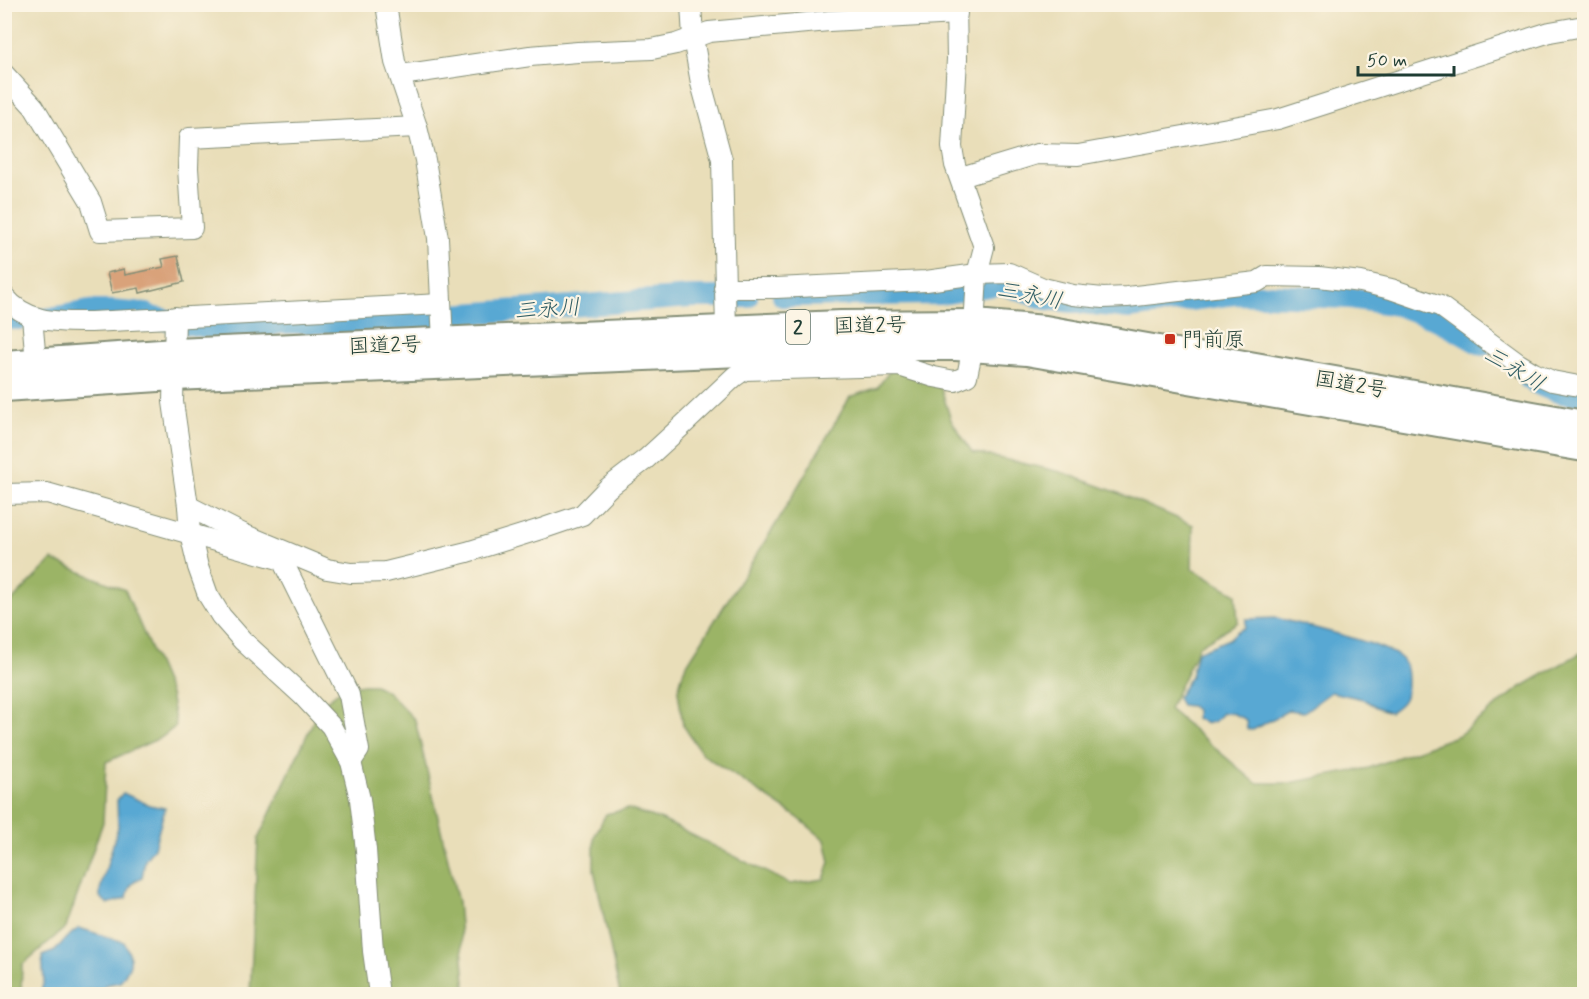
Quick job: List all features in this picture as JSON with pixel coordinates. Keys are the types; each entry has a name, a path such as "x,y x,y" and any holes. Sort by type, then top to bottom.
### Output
{"highway":[{"name":"国道2号","path":"4,387 37,374 725,322 841,326 974,326 1045,330 1584,425"},
{"name":"国道2号","path":"175,364 880,346 974,326 1027,351 1584,447"},
{"name":"国道2号","path":"4,364 37,374"}],"street":[{"path":"386,4 395,62 417,127 425,160 438,238 443,342"},
{"path":"691,4 693,38 701,83 722,160 725,322"},
{"path":"4,494 47,493 190,533 241,541 327,569 351,573 386,572 466,552 582,515 608,488 646,459 734,376 744,370 899,366 955,381 968,376 977,277 984,247 952,147 956,9 709,32 652,49 530,56 401,75"},
{"path":"961,177 1037,154 1078,154 1278,119 1550,32 1584,27"},
{"path":"4,74 34,106 92,202 100,231 192,228 188,168 189,138 417,127"},
{"path":"724,291 926,281 1009,273 1043,288 1073,295 1103,298 1257,282 1267,276 1319,277 1360,282 1391,289 1440,306 1534,373 1552,381 1584,387"},
{"path":"4,296 14,308 32,317 62,322 441,304"},
{"path":"32,317 37,374"},
{"path":"175,317 173,402 190,533 198,567 208,595 221,616 243,641 303,696 331,726 351,762 360,799 373,951 379,994"},
{"path":"188,506 241,541 282,560 349,695 359,750 351,762"}],"green space":[{"path":"891,369 940,385 951,420 972,452 1061,472 1116,492 1193,525 1192,569 1236,594 1238,622 1199,646 1169,709 1256,783 1290,783 1369,768 1459,735 1521,687 1584,651 1584,994 620,994 594,870 594,837 606,814 628,809 662,820 790,884 824,879 830,862 825,840 797,817 702,754 683,725 678,691 684,669 776,524 850,397 878,387"},
{"path":"52,560 125,590 170,694 176,726 162,737 106,762 103,822 66,927 22,965 21,994 5,994 5,608"},
{"path":"348,685 375,685 388,692 415,720 458,902 466,994 250,994 258,839 321,705"}],"water":[{"path":"1277,618 1362,641 1393,653 1404,661 1406,667 1407,687 1404,700 1390,712 1363,699 1331,692 1304,712 1289,710 1253,730 1247,729 1246,720 1232,713 1222,713 1215,721 1206,724 1196,718 1196,710 1191,706 1181,705 1177,698 1191,676 1197,652 1229,639 1245,628 1246,619"},
{"path":"123,793 149,805 165,808 154,848 145,860 142,878 131,885 127,898 108,904 100,897 100,890 118,827 117,800"},
{"path":"79,928 124,942 130,959 127,971 120,982 105,985 101,989 76,994 40,994 44,981 42,956 55,951"}],"building":[{"path":"178,256 184,282 140,293 139,288 112,293 107,273 124,269 125,275 164,267 162,259"}],"waterway":[{"name":"三永川","path":"783,296 941,294 1001,284 1046,299 1129,308 1235,294 1350,298 1397,305 1438,320 1482,345"},
{"name":"三永川","path":"452,315 691,297 747,297"},
{"name":"三永川","path":"4,319 46,319 89,311 110,311 147,314 151,317 216,329 251,330 280,323 362,323 431,317"},
{"name":"三永川","path":"1528,378 1555,391 1584,396"}],"place":[{"name":"門前原","path":"1170,339"}]}
